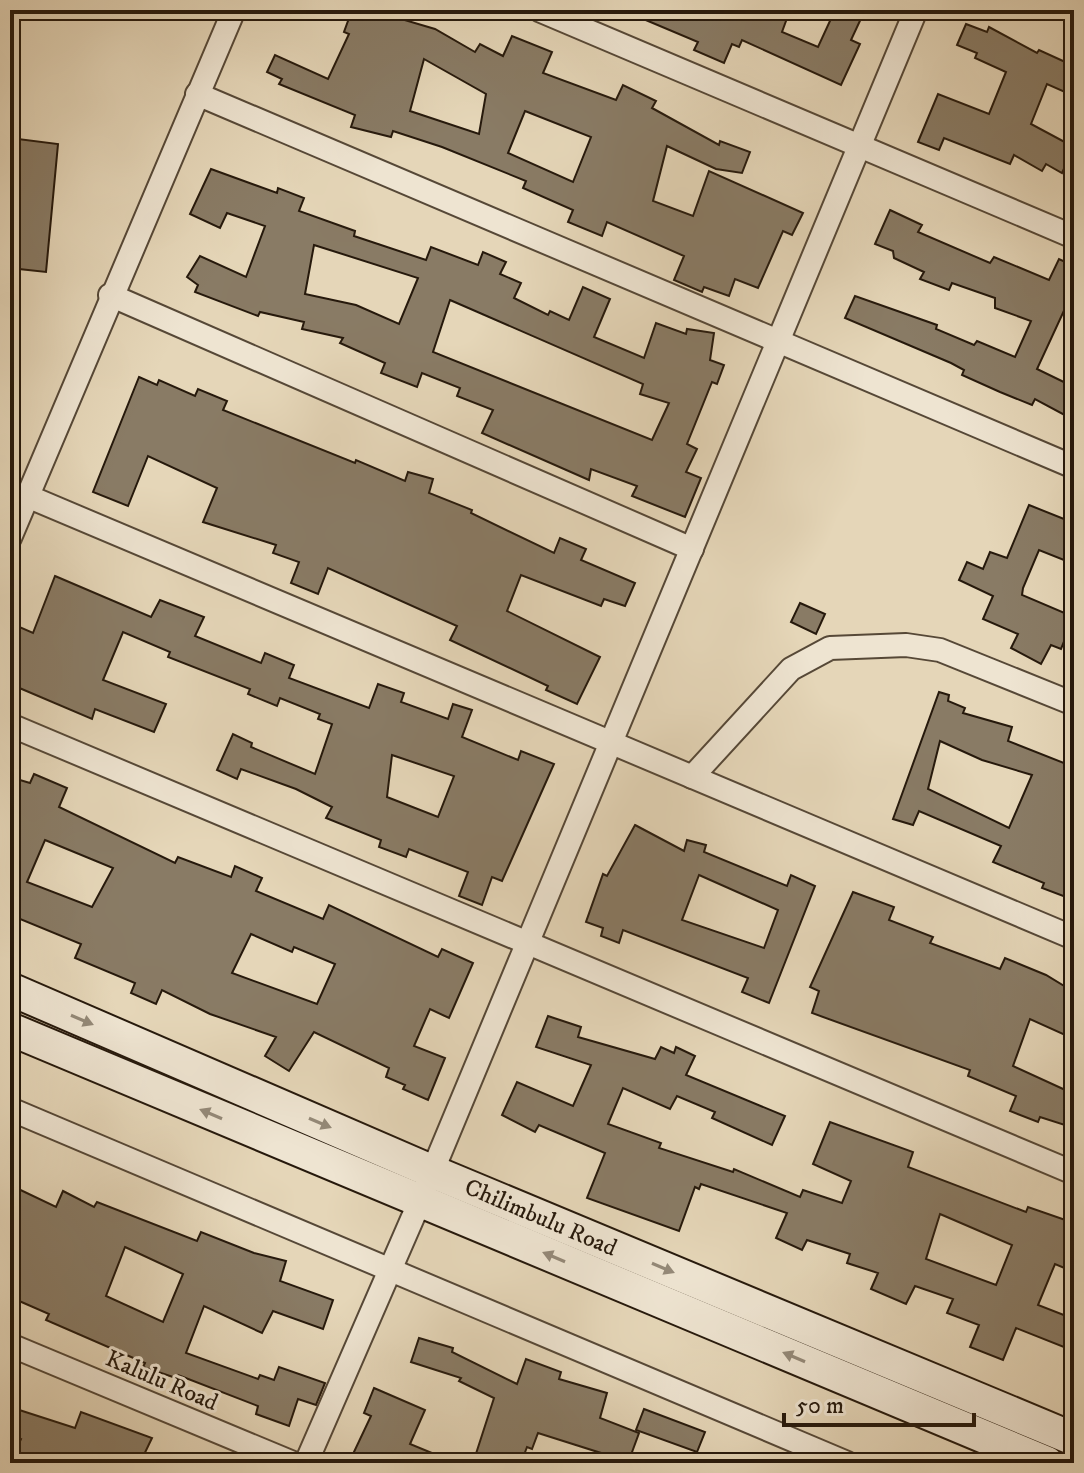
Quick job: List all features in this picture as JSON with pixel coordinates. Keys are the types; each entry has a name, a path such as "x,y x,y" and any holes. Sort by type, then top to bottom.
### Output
{"main road":[{"name":"Chilimbulu Road","path":"10,989 425,1186 1047,1463"},
{"name":"Chilimbulu Road","path":"10,1029 1074,1438"}],"street":[{"path":"10,538 110,295 234,10"},
{"path":"539,10 1074,237"},
{"path":"306,1463 390,1270 916,10"},
{"path":"197,94 1074,467"},
{"path":"110,295 692,549"},
{"path":"27,496 1074,938"},
{"path":"692,777 791,669 830,648 875,644 940,650 1074,704"},
{"path":"10,725 1074,1173"},
{"path":"10,1109 847,1463"},
{"name":"Kalulu Road","path":"10,1345 293,1463"}],"building":[{"path":"352,10 386,10 384,14 435,29 475,52 480,44 503,56 512,36 552,52 543,73 616,100 623,85 656,101 652,108 719,145 720,141 750,152 742,173 716,169 667,146 653,201 693,216 709,171 803,213 792,235 783,231 758,288 735,279 729,296 704,287 702,292 674,280 684,256 607,222 602,236 568,222 573,210 523,188 526,181 442,147 393,131 391,137 351,127 355,115 279,84 282,79 267,72 275,55 328,79 349,34 344,32","holes":["424,59 486,94 479,134 410,111","525,111 591,137 573,182 508,153"]},
{"path":"622,10 790,10 782,32 818,47 835,10 865,10 851,40 860,44 841,85 742,40 739,47 732,44 724,63 694,50 698,42"},
{"path":"966,24 987,32 989,27 1037,53 1039,50 1074,66 1074,96 1047,84 1031,124 1074,147 1062,173 1046,164 1042,171 1014,155 1010,164 944,138 939,150 918,142 938,94 989,114 1006,72 975,58 977,53 957,45"},
{"path":"10,138 58,144 46,272 10,268"},
{"path":"211,169 277,193 278,188 304,198 299,211 355,231 354,236 426,260 431,247 478,265 483,252 506,262 500,274 521,283 514,298 548,315 550,311 569,320 583,287 610,299 594,337 644,358 656,323 686,334 687,329 714,333 710,360 724,365 717,384 712,382 687,444 697,449 686,472 701,478 685,517 632,496 637,486 591,469 589,480 482,433 493,410 457,396 460,388 422,373 417,387 381,373 385,363 340,343 343,338 302,329 304,322 260,312 258,316 195,292 198,285 187,277 200,256 246,277 265,226 227,213 220,228 190,214","holes":["314,245 418,278 399,324 356,305 305,294","450,300 643,384 640,394 669,403 652,440 433,352"]},
{"path":"890,210 922,225 918,232 990,263 994,257 1049,280 1059,259 1074,266 1074,289 1037,369 1074,387 1074,420 1035,399 1032,405 1000,392 962,375 964,370 951,363 845,318 855,296 937,325 936,329 974,345 977,341 1015,357 1031,321 995,308 995,298 952,283 949,290 920,279 924,272 894,258 893,251 875,244"},
{"path":"139,377 157,385 159,380 195,396 198,389 227,401 223,410 405,481 408,472 433,479 429,493 472,510 471,513 554,553 560,538 586,549 581,560 635,583 625,606 604,599 601,606 521,575 507,611 600,657 577,704 546,690 548,686 450,640 457,626 328,568 318,594 291,583 299,562 273,553 276,545 203,522 217,488 148,456 128,506 93,492"},
{"path":"1029,505 1074,523 1074,564 1039,550 1023,588 1022,595 1074,617 1061,649 1051,645 1041,664 1011,648 1018,634 983,619 993,596 959,580 967,562 983,569 990,552 1007,558"},
{"path":"55,576 151,617 160,600 204,617 195,636 261,663 265,653 294,665 289,678 369,708 378,684 404,693 401,702 448,719 453,704 472,710 462,737 518,760 521,751 554,764 502,881 492,877 482,905 459,896 468,872 409,849 406,857 379,847 381,840 326,818 332,807 296,789 241,769 237,779 217,770 233,734 252,743 251,747 315,774 332,724 318,719 320,714 280,698 277,706 248,694 250,689 168,657 170,652 123,632 103,680 166,704 154,732 95,709 92,719 10,684 10,637 15,625 33,633","holes":["392,755 454,776 438,817 387,797"]},
{"path":"800,603 825,614 816,634 791,622"},
{"path":"939,692 949,695 948,701 965,708 963,713 1012,727 1008,741 1074,767 1074,900 1042,888 1044,883 993,862 1001,846 919,811 913,825 893,819","holes":["940,741 982,760 1032,775 1009,828 928,789"]},
{"path":"34,774 67,788 59,807 175,863 178,857 231,877 235,866 262,878 256,891 323,919 329,905 438,957 442,949 473,963 449,1018 430,1009 414,1046 445,1058 428,1100 386,1077 389,1068 314,1032 289,1071 265,1056 276,1037 210,1014 162,990 156,1004 131,993 135,983 75,958 81,944 13,916 10,923 10,777 30,783","holes":["45,840 113,868 92,907 27,882","251,934 292,952 294,947 335,964 317,1004 232,973"]},
{"path":"635,825 684,851 687,840 706,845 704,852 787,886 791,875 815,886 769,1003 742,992 748,978 623,930 619,943 601,936 603,928 586,922 603,874 607,876","holes":["699,875 778,910 764,948 682,920"]},
{"path":"853,892 894,907 889,920 933,937 930,943 1000,969 1005,958 1046,975 1074,992 1074,1039 1030,1019 1013,1066 1074,1094 1074,1128 1040,1117 1038,1122 1010,1111 1016,1096 968,1076 970,1070 812,1013 819,991 810,987"},
{"path":"548,1016 581,1027 578,1037 655,1059 661,1047 674,1053 676,1047 695,1056 686,1075 785,1116 772,1145 712,1118 715,1112 677,1096 670,1109 623,1088 608,1124 661,1143 659,1148 733,1172 734,1169 800,1197 803,1190 842,1203 851,1181 813,1164 830,1122 913,1152 908,1167 1026,1212 1028,1207 1074,1223 1074,1272 1055,1264 1038,1305 1074,1319 1074,1351 1016,1328 1003,1360 970,1347 979,1325 947,1313 953,1299 915,1286 906,1304 871,1289 878,1273 847,1263 850,1254 807,1240 802,1250 776,1238 787,1213 701,1184 699,1189 695,1187 679,1231 587,1198 605,1153 539,1125 535,1132 502,1115 517,1082 573,1106 591,1065 536,1047","holes":["940,1214 1012,1245 996,1285 926,1259"]},
{"path":"10,1185 56,1207 63,1191 94,1207 97,1202 197,1241 201,1232 254,1253 286,1261 280,1281 333,1300 323,1329 273,1311 262,1333 204,1306 186,1353 258,1379 260,1375 274,1380 279,1367 325,1383 316,1405 298,1399 289,1426 256,1414 258,1406 178,1375 176,1378 143,1367 145,1363 46,1320 49,1314 10,1297","holes":["125,1247 183,1274 163,1322 106,1296"]},
{"path":"419,1338 453,1348 452,1352 517,1384 526,1359 561,1372 559,1379 607,1393 600,1418 639,1433 628,1463 597,1463 601,1453 538,1433 532,1449 527,1447 521,1463 473,1463 494,1398 459,1381 461,1378 411,1362"},
{"path":"374,1388 425,1410 410,1444 456,1463 373,1463 353,1454 371,1416 364,1413"},
{"path":"10,1407 75,1428 81,1412 152,1438 140,1463 10,1463 21,1439 10,1435"},
{"path":"644,1409 705,1432 697,1452 636,1430"}]}
